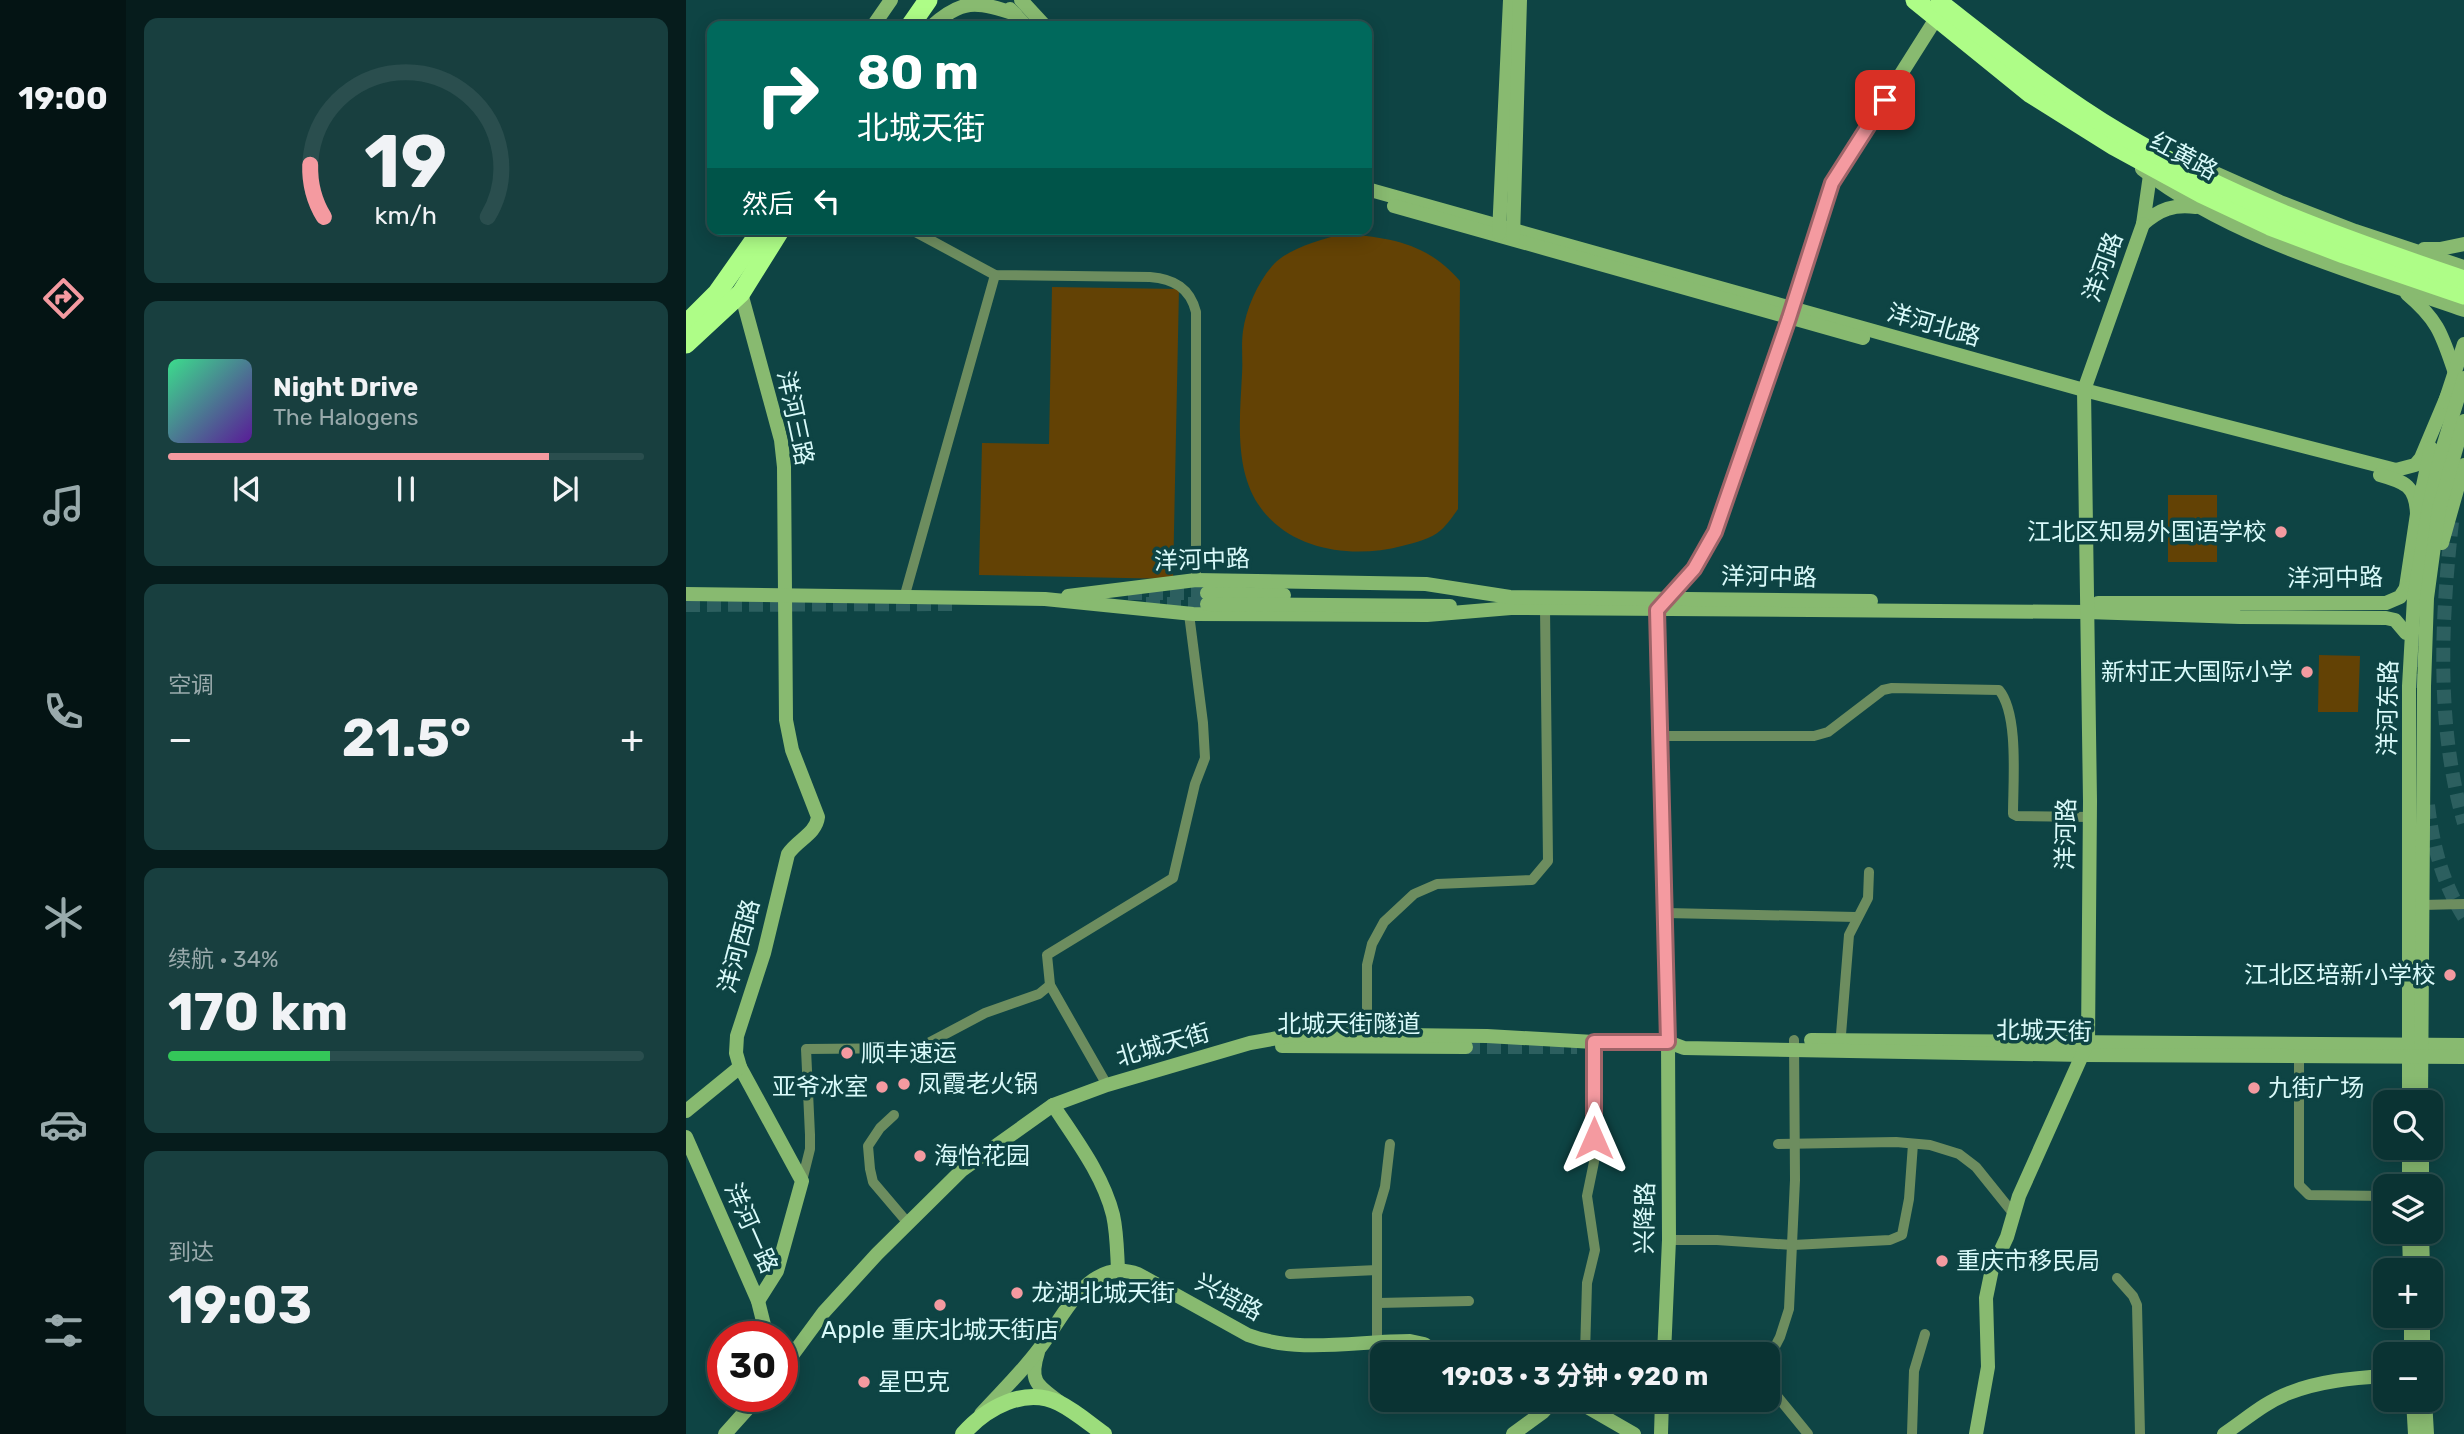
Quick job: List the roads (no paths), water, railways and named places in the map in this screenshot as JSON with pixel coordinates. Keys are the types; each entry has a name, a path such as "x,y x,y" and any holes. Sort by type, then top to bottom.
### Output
{"highway":[{"path":"900,21 915,0"},
{"path":"913,21 928,0"},
{"name":"红黄路","path":"1915,0 1937,8 2117,140 2202,194 2282,231 2464,295"},
{"name":"红黄路","path":"2202,194 2275,213 2464,280"},
{"path":"686,324 768,235"},
{"path":"686,344 741,293 769,235"}],"main road":[{"path":"968,1428 991,1410 1019,1398 1035,1396 1062,1404 1104,1434"}],"street":[{"path":"876,21 891,0"},
{"path":"928,21 942,0"},
{"path":"1002,0 1038,21"},
{"path":"1499,230 1510,0"},
{"path":"1514,234 1520,0"},
{"path":"937,21 952,5 964,2 1018,7"},
{"path":"1657,610 1694,569 1715,532 1791,313 1832,183 1937,8"},
{"path":"2117,140 2150,175 2202,194 2266,239 2464,310"},
{"path":"2117,140 2212,170 2280,202 2464,267"},
{"name":"洋河路","path":"1976,1434 1988,1367 1986,1298 1992,1269 2007,1237 2013,1213 2042,1141 2085,1048 2090,817 2084,395 2143,224 2150,175"},
{"name":"洋河北路","path":"1372,191 1499,230"},
{"path":"2143,224 2155,212 2182,205 2202,194"},
{"name":"洋河北路","path":"1372,200 1514,234 2084,395 2393,478 2410,488 2416,500 2417,514"},
{"path":"922,235 995,275 1163,278 1182,286 1193,301 1196,312 1196,580"},
{"path":"2407,248 2440,249 2464,244"},
{"path":"2399,288 2413,286 2420,282 2424,274 2425,264 2407,248"},
{"path":"904,598 995,275"},
{"path":"2399,288 2424,308 2437,324 2461,372"},
{"name":"洋河三路","path":"741,293 781,440 785,467 785,597"},
{"path":"2409,686 2406,588 2417,514 2431,446 2448,394 2461,372 2464,344"},
{"name":"洋河东路","path":"2415,1051 2409,686 2414,598 2419,557 2461,372"},
{"name":"洋河北路","path":"2084,395 2396,470 2415,465 2421,458 2448,394"},
{"name":"洋河东路","path":"2415,1051 2422,905 2427,598 2438,509 2464,421"},
{"path":"2427,598 2461,486 2464,465"},
{"name":"洋河中路","path":"1045,599 1196,580 1426,584 1545,608 1657,610 2386,603 2400,597 2406,588"},
{"name":"洋河中路","path":"686,594 1045,599 1189,614 1427,615 1510,603 1668,599 2086,607 2240,617 2386,618 2395,620 2406,633"},
{"name":"洋河西路","path":"785,597 787,727 792,750 818,817 814,828 793,847 785,865 764,953 737,1036 736,1053 740,1067 802,1181"},
{"path":"1207,599 1510,603"},
{"path":"1367,1034 1367,965 1372,944 1384,922 1414,894 1437,884 1532,880 1548,861 1545,608"},
{"name":"兴降路","path":"1657,610 1668,1042 1669,1240 1665,1342"},
{"path":"1107,1086 1050,985 1047,955 1172,878 1195,784 1205,758 1189,614"},
{"path":"1659,736 1814,736 1828,732 1883,690 1999,690 2007,699 2013,739 2013,814 2090,817"},
{"path":"1840,1045 1849,935 1868,898 1870,872"},
{"path":"2422,905 2464,904"},
{"path":"1666,913 1856,918"},
{"path":"758,1301 777,1272 810,1142 806,1049 919,1048 985,1013 1039,994 1050,985"},
{"name":"北城天街","path":"798,1346 824,1312 907,1222 962,1170 1053,1105 1231,1049 1289,1036 1487,1036 1594,1042 1668,1042 1684,1048 1840,1045 2415,1051"},
{"path":"1586,1342 1587,1283 1595,1250 1587,1196 1594,1162 1594,1042"},
{"name":"北城天街隧道","path":"1231,1049 1291,1045 1466,1046"},
{"path":"1777,1342 1789,1309 1793,1245 1794,1045"},
{"path":"2415,1051 2464,1045"},
{"path":"2299,1050 2299,1185 2302,1191 2309,1195 2373,1196"},
{"path":"2415,1051 2464,1057"},
{"path":"2410,1090 2415,1051"},
{"path":"2415,1051 2420,1090"},
{"path":"686,1111 740,1067"},
{"path":"968,1428 1038,1351 1084,1287 1102,1275 1118,1269 1115,1225 1108,1199 1096,1171 1053,1105"},
{"path":"894,1115 880,1128 868,1146 870,1168 873,1182 907,1222"},
{"name":"洋河一路","path":"686,1137 758,1301 763,1321"},
{"path":"1377,1341 1377,1214 1390,1144"},
{"path":"1778,1144 1930,1145 1959,1154 1984,1176 2013,1213"},
{"path":"1669,1240 1793,1245 1890,1241 1902,1235 1909,1199 1913,1144"},
{"name":"兴培路","path":"1118,1269 1138,1274 1265,1342 1282,1345 1417,1342"},
{"path":"1290,1274 1377,1270"},
{"path":"2117,1278 2133,1296 2137,1305 2140,1434"},
{"path":"1378,1303 1469,1301"},
{"path":"1912,1434 1914,1371 1925,1334"},
{"path":"798,1339 805,1336"},
{"path":"1038,1351 1033,1371 1038,1385 1062,1404"},
{"path":"2224,1434 2288,1393 2334,1380 2373,1377"},
{"path":"1780,1400 1808,1434"},
{"path":"725,1434 745,1412"},
{"path":"1513,1434 1543,1412"},
{"path":"1596,1412 1634,1434"},
{"path":"1661,1434 1662,1412"},
{"path":"2414,1412 2415,1434"},
{"path":"2426,1412 2427,1434"}],"tunnel":[{"path":"2452,522 2445,597 2443,673 2449,749 2464,823"},
{"path":"1128,593 1207,593"},
{"path":"686,605 954,604"},
{"path":"1146,604 1207,604"},
{"path":"2418,688 2420,624"},
{"path":"2428,805 2440,863 2464,917"},
{"path":"1466,1047 1577,1047"}],"place":[{"name":"江北区知易外国语学校","path":"2281,532"},
{"name":"新村正大国际小学","path":"2307,672"},
{"name":"江北区培新小学校","path":"2450,975"},
{"name":"顺丰速运","path":"847,1053"},
{"name":"凤霞老火锅","path":"904,1084"},
{"name":"亚爷冰室","path":"882,1087"},
{"name":"九街广场","path":"2254,1088"},
{"name":"海怡花园","path":"920,1156"},
{"name":"重庆市移民局","path":"1942,1261"},
{"name":"龙湖北城天街","path":"1017,1293"},
{"name":"Apple 重庆北城天街店","path":"940,1305"},
{"name":"星巴克","path":"864,1382"}]}
